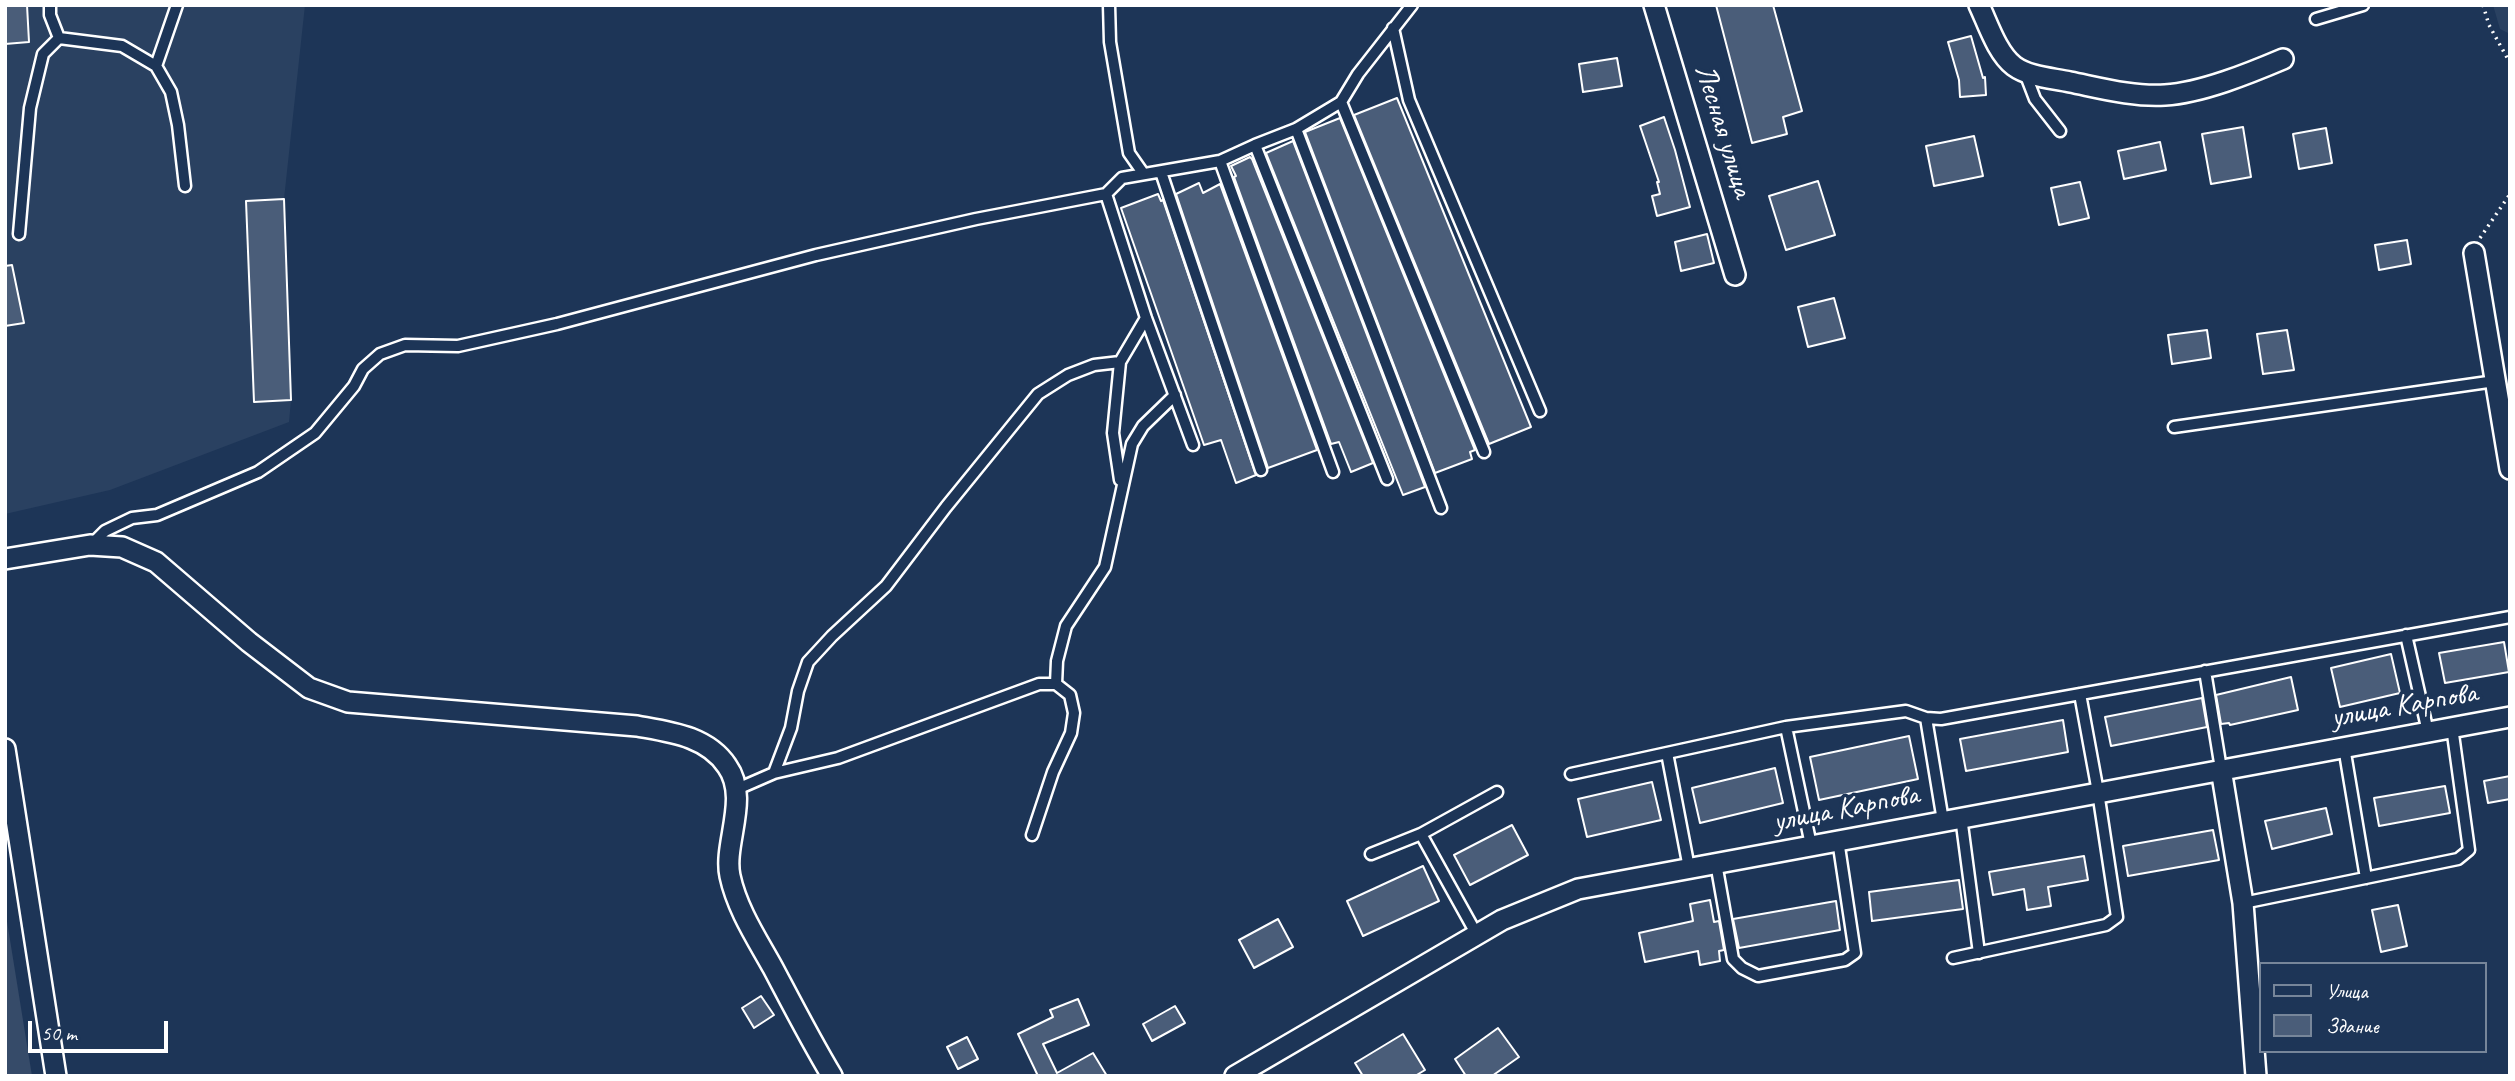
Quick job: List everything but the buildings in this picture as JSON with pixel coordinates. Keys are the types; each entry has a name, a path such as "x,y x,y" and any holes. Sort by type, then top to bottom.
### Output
{"street":[{"name":"Лесная улица","path":"1654,5 1735,275"},
{"path":"1979,5 1996,41 2011,64 2025,73 2123,92 2165,95 2187,92 2249,73 2283,59"},
{"path":"2474,253 2510,470"},
{"path":"5,559 90,545 121,547 156,562 249,642 309,688 348,702 637,726 680,734 711,748 729,768 735,790 737,813 729,874 741,911 832,1076"},
{"name":"улица Карпова","path":"1235,1076 1502,920 1578,888 2510,717"},
{"path":"5,749 56,1076"},
{"path":"2221,769 2243,903 2256,1076"}],"lane":[{"path":"50,5 50,15 59,38"},
{"path":"156,66 177,5"},
{"path":"1109,5 1110,42 1129,153 1143,173"},
{"path":"90,545 105,531 132,517 157,515 258,472 315,433 354,386 363,369 380,354 405,345 458,346 557,324 817,255 976,219 1106,194 1122,178 1220,161 1296,129 1341,102 1412,5"},
{"path":"2316,19 2363,5"},
{"path":"1393,28 1409,100 1540,411"},
{"path":"59,38 122,46 156,66 171,92 185,186"},
{"path":"19,234 30,108 43,54 59,38"},
{"path":"2025,73 2035,99 2060,131"},
{"path":"1341,102 1483,452"},
{"path":"1296,129 1440,508"},
{"path":"1255,145 1387,479"},
{"path":"1220,161 1333,472"},
{"path":"1161,172 1261,470"},
{"path":"1106,194 1146,318 1193,445"},
{"path":"1121,488 1113,433 1120,362 1146,318"},
{"path":"774,773 791,728 798,691 808,662 886,586 1038,394 1068,374 1094,365 1120,362"},
{"path":"2174,427 2495,382"},
{"path":"1056,684 1057,662 1066,626 1105,567 1132,444 1143,426 1175,395"},
{"path":"1571,774 1786,727 1906,711 1926,718 1941,719 2510,617"},
{"path":"2406,635 2427,732"},
{"path":"2205,671 2221,769"},
{"path":"735,790 774,773 838,758 1039,684 1056,684 1070,695 1074,713 1071,733 1032,835"},
{"path":"1953,958 2106,925 2117,917 2080,694"},
{"path":"1926,718 1952,819 1979,953"},
{"path":"1786,727 1811,845"},
{"path":"2243,903 2458,859 2469,850 2452,727"},
{"path":"2344,747 2366,878"},
{"path":"1667,753 1689,868"},
{"path":"1371,854 1421,834 1496,792"},
{"path":"1421,834 1477,935"},
{"path":"1716,863 1733,959 1742,968 1758,976 1845,960 1856,953 1839,840"}],"path":[{"path":"2483,5 2489,25 2510,63"},
{"path":"2474,253 2478,241 2510,194"}],"shaded area":[{"path":"5,5 305,5 284,199 291,400 289,422 110,490 5,514"},
{"path":"2493,5 2510,5 2510,34 2500,29"},
{"path":"5,909 32,1076 5,1076"}]}
